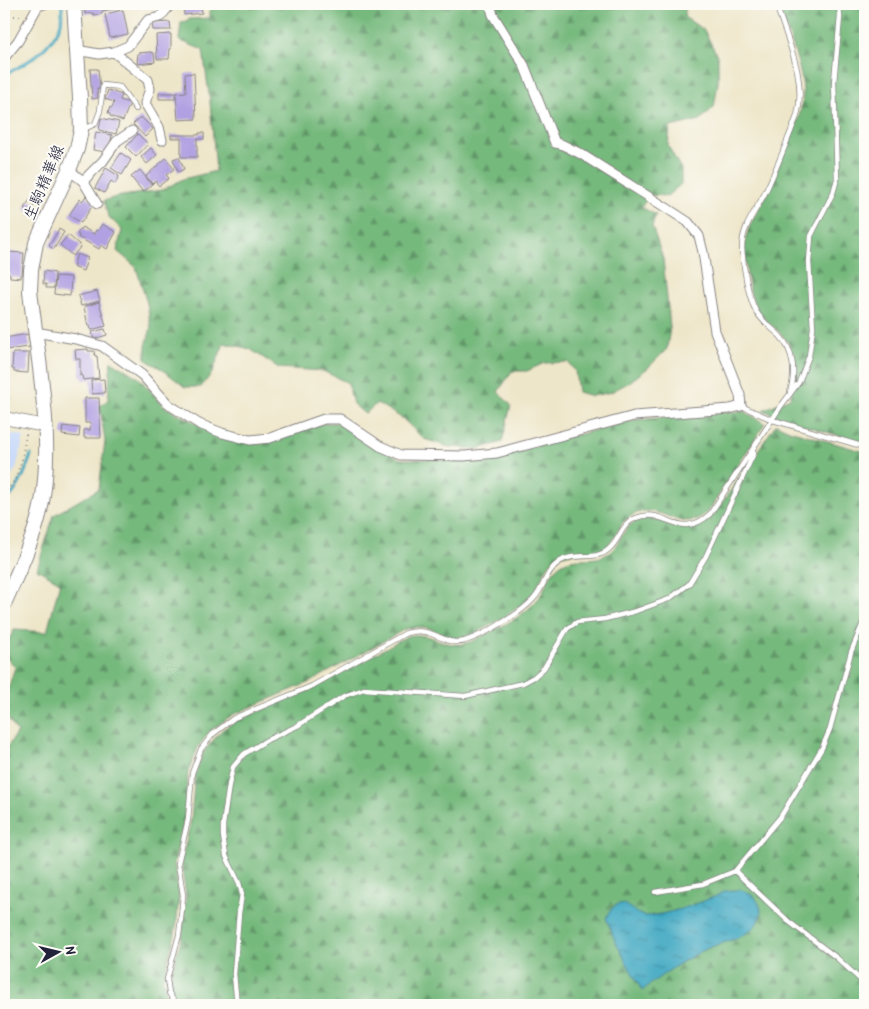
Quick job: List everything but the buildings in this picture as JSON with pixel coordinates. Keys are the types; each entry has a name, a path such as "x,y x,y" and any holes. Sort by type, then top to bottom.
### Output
{"main road":[{"name":"生駒精華線","path":"4,604 38,520 43,494 46,460 30,291 31,270 36,243 77,149 80,130 80,98 74,4"}],"street":[{"path":"4,58 18,40 38,6 44,4"},
{"path":"76,50 99,54 114,52 128,46 148,20 160,17 171,4"},
{"path":"35,332 76,339 102,346 142,375 168,404 200,424 222,433 250,440 270,438 324,419 340,419 380,446 401,455 464,456 497,453 634,416 730,409 741,406 740,395 715,331 699,236 688,222 665,207 581,154 561,144 554,143 524,66 493,15 490,4"},
{"path":"114,52 148,80 150,89 145,103 159,127 162,140"},
{"path":"84,181 103,161 116,141 132,131"},
{"path":"69,170 84,181 98,204"},
{"path":"4,418 44,426"}],"lane":[{"path":"776,4 799,76 800,105 764,194 748,221 742,249 748,288 753,305 761,319 780,336 790,353 793,378 789,397"},
{"path":"176,1005 169,993 167,979 179,935 181,918 183,896 178,863 188,820 192,773 201,749 213,734 234,718 312,686 406,633 428,632 455,642 467,640 481,633 512,617 530,604 554,566 559,562 570,557 592,556 604,553 613,545 624,525 638,517 654,515 670,523 682,526 700,522 710,514 799,382 810,356 813,328 809,262 811,236 833,194 837,178 838,160 834,82 840,17 839,4"},
{"path":"80,130 95,124 100,110 103,85 120,87 136,109"},
{"path":"741,406 773,420 865,447"},
{"path":"237,1005 234,974 242,894 226,856 223,825 228,786 233,767 244,754 267,740 297,726 344,696 364,689 465,696 523,683 534,677 544,668 559,641 572,625 583,620 605,619 636,611 676,595 695,577 760,440"},
{"path":"655,892 703,884 735,871 781,816 822,748 830,729 850,652 865,618"},
{"path":"735,871 788,920 837,958 865,984"}],"path":[{"path":"4,16 33,16"},
{"path":"4,495 16,480 22,460 26,434"}],"shaded area":[{"path":"4,433 24,436 16,469 4,484"}],"green space":[{"path":"210,4 492,4 493,6 503,4 686,4 684,17 704,30 718,57 718,83 714,107 700,120 670,127 668,146 681,169 681,184 667,196 650,195 641,207 656,215 652,226 663,259 670,327 667,349 649,367 628,383 611,392 592,396 578,392 575,371 568,362 544,363 527,371 512,371 498,392 511,405 502,442 478,449 450,447 424,439 402,418 377,403 365,414 353,404 348,383 323,371 279,368 250,349 224,343 212,373 201,387 185,387 162,369 146,360 146,346 151,328 147,303 136,267 117,251 122,230 108,216 104,201 116,197 162,190 183,179 216,171 203,50 179,40 181,23 190,19 210,18"},
{"path":"778,4 865,4 865,443 792,422 763,410 790,398 795,373 791,348 787,341 762,316 751,296 745,250 749,228 771,185 801,111 803,85 801,74"},
{"path":"111,361 139,378 165,407 221,436 249,444 271,441 325,423 339,423 400,459 464,460 498,456 634,420 743,411 765,423 708,512 698,519 680,520 647,511 637,513 622,524 611,542 601,550 562,555 552,561 528,599 501,619 481,630 464,637 455,638 425,627 405,629 310,682 232,715 210,731 198,747 188,772 184,820 174,863 179,895 177,918 175,934 163,979 166,994 171,1005 4,1005 4,753 17,732 4,713 4,702 15,667 4,654 4,649 14,630 47,632 60,582 37,569 54,515 99,489 105,441 100,406 108,400"},
{"path":"776,424 789,430 865,452 865,1005 181,1005 172,992 170,979 182,936 184,919 186,895 181,863 191,821 195,774 204,751 222,730 236,721 313,689 407,636 425,636 456,644 465,644 475,640 509,622 532,606 541,595 554,571 561,564 573,560 597,558 609,553 616,546 627,528 635,522 654,519 680,528 700,525 713,516"}],"water":[{"path":"741,890 753,896 760,905 760,916 753,928 742,936 710,947 688,959 642,991 616,943 606,918 612,909 622,904 641,915 654,915 688,907 725,891"}],"waterway":[{"path":"4,75 29,61 51,41 61,23 62,4"},
{"path":"4,395 10,399"},
{"path":"4,504 14,493 31,455"}]}
